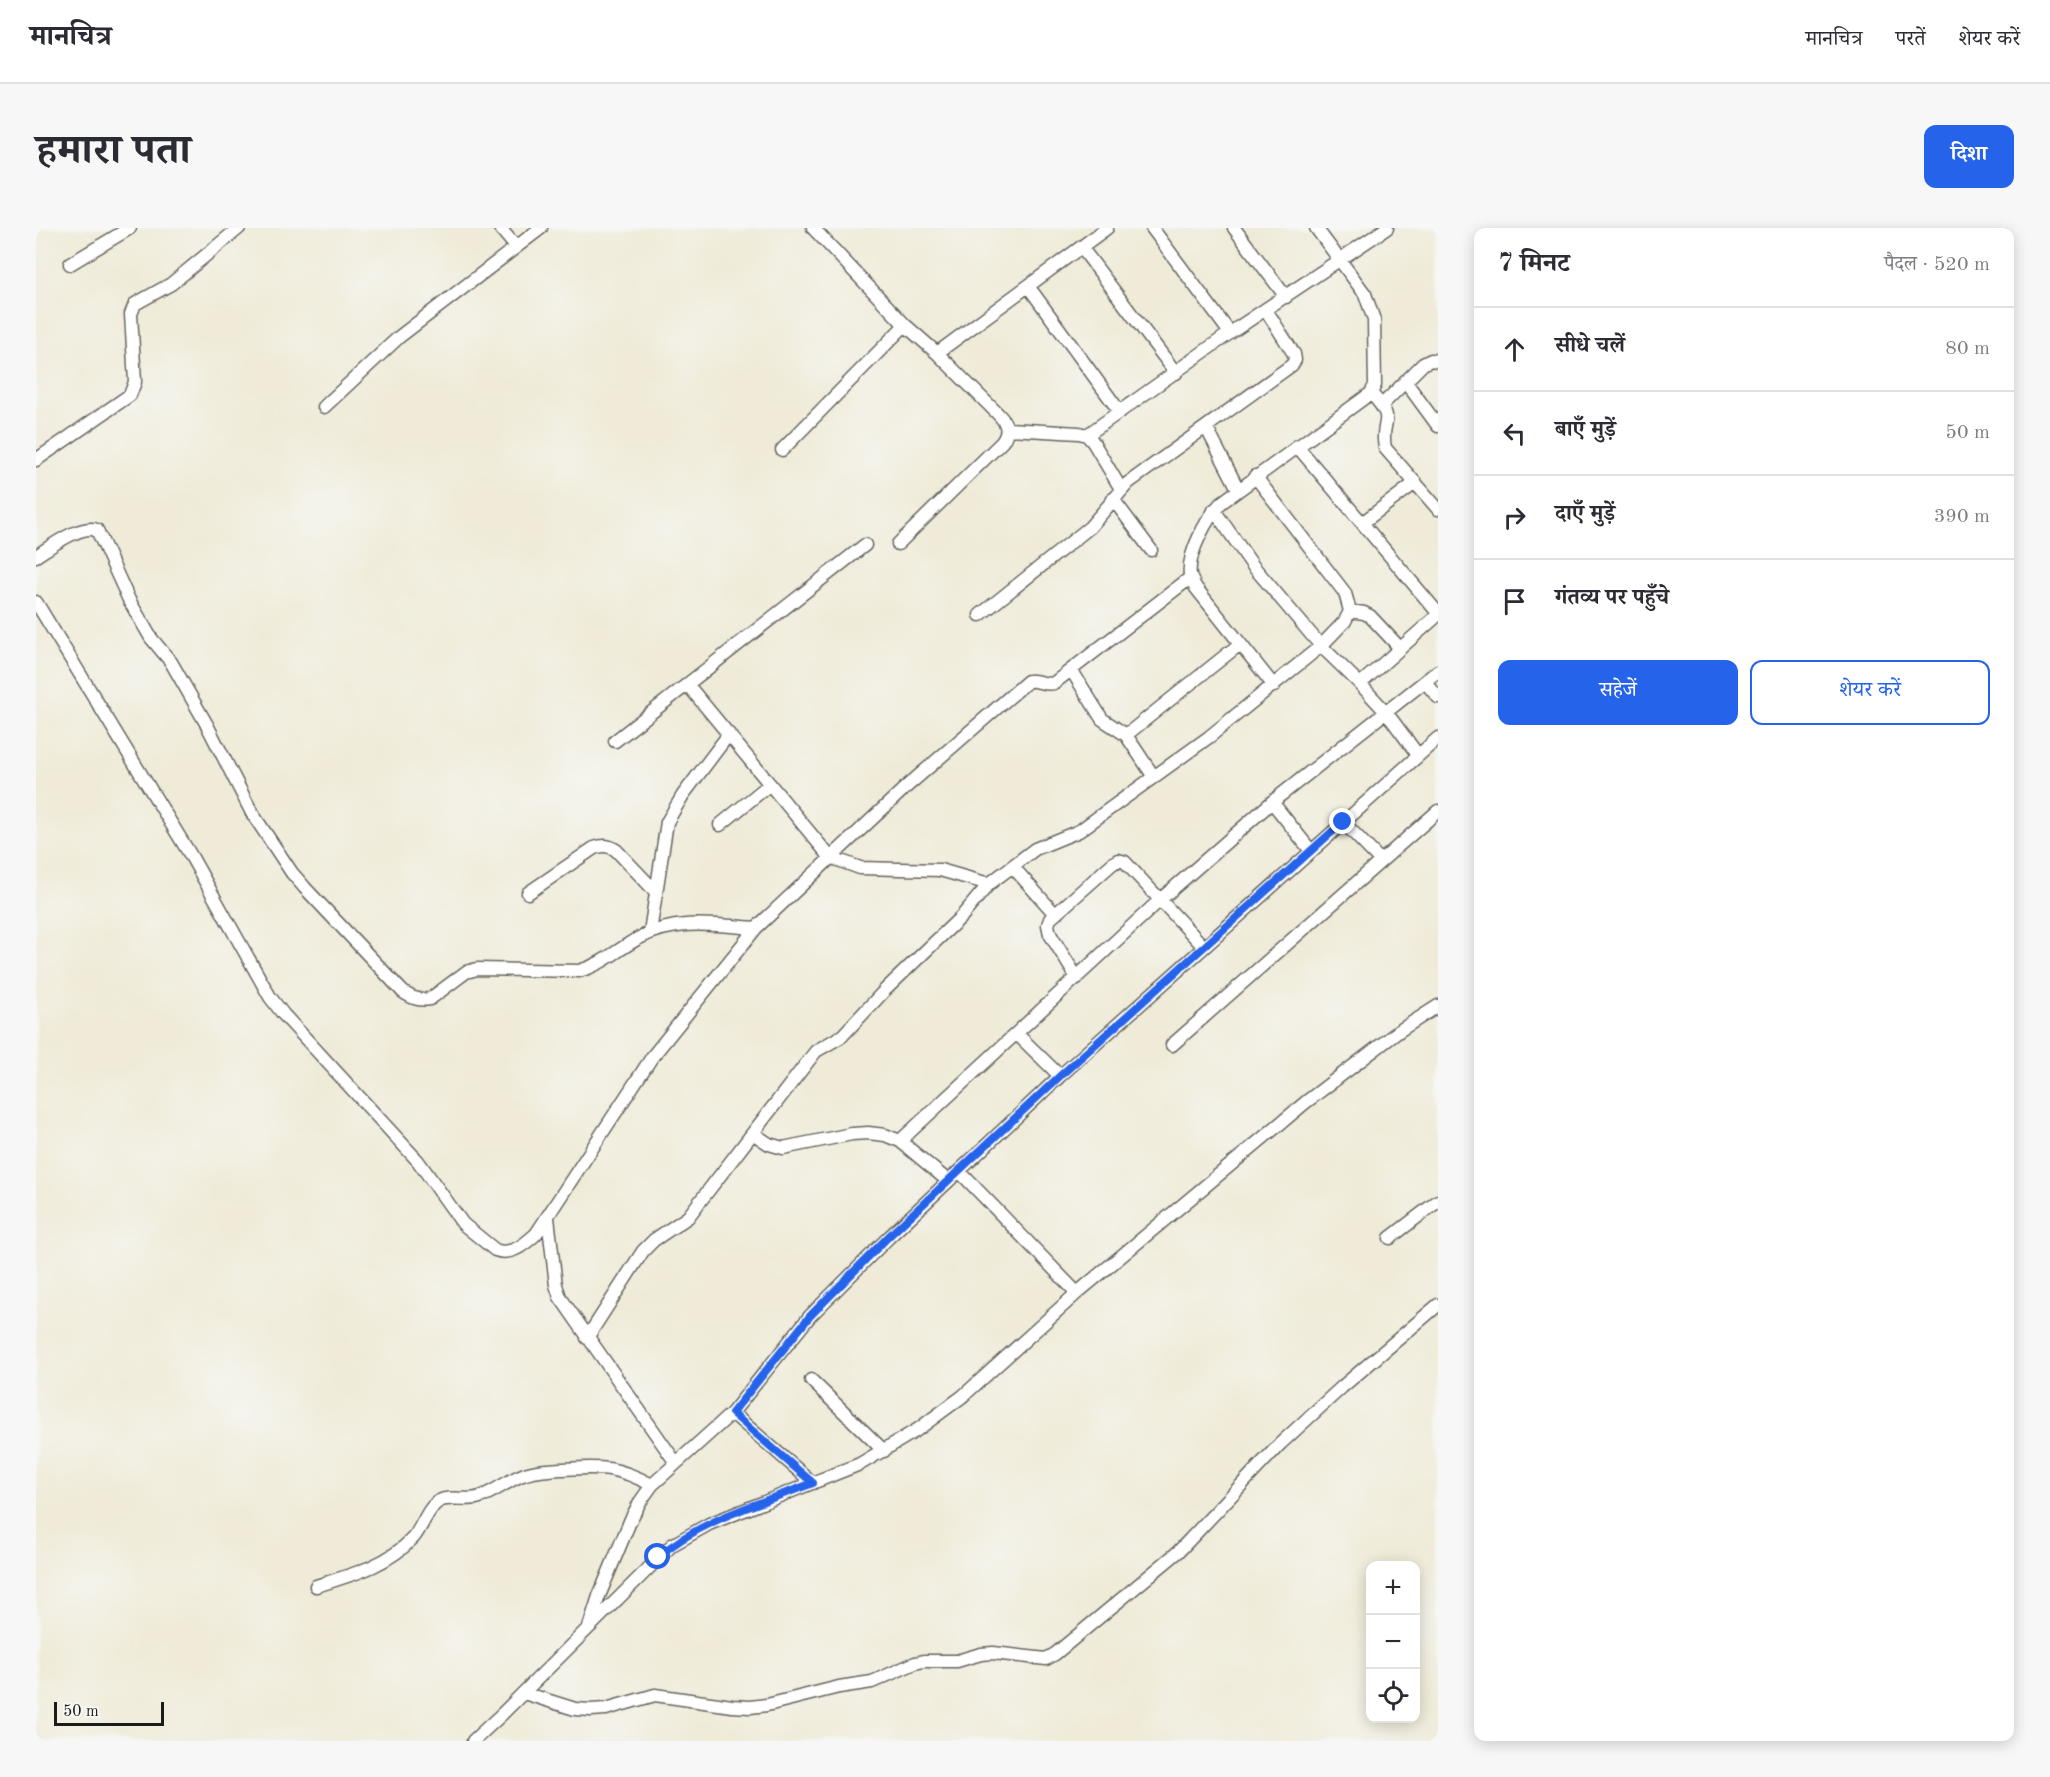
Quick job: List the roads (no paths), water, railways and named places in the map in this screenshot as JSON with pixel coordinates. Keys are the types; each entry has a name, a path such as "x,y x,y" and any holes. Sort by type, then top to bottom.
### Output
{"street":[{"path":"70,264 130,228"},
{"path":"36,460 130,396 135,382 131,314 135,304 171,284 239,228"},
{"path":"500,228 516,247"},
{"path":"324,407 399,337 541,228"},
{"path":"813,228 905,325 937,353 1005,421 1007,429 1002,442 898,544"},
{"path":"937,353 1107,228"},
{"path":"1152,228 1230,333"},
{"path":"1234,228 1286,297"},
{"path":"1274,686 1196,588 1190,578 1192,554 1214,510 1255,476 1371,393 1375,385 1374,320 1365,294 1316,228"},
{"path":"1087,435 1230,333 1387,228"},
{"path":"1081,247 1176,373"},
{"path":"1028,286 1120,412"},
{"path":"980,615 1090,527 1121,489 1292,365 1295,360 1294,354 1266,310"},
{"path":"782,450 905,325"},
{"path":"1382,405 1423,364 1431,360 1438,361"},
{"path":"1405,381 1438,426"},
{"path":"1371,393 1387,414 1388,421 1383,440 1385,448 1438,508"},
{"path":"1206,427 1238,489"},
{"path":"1007,429 1087,435 1121,489"},
{"path":"1297,446 1438,614 1360,684"},
{"path":"587,1338 644,1251 654,1240 688,1217 816,1051 842,1036 885,990 962,916 989,884 1042,845 1079,831 1209,737 1321,646 1345,621 1350,610 1345,593 1255,476"},
{"path":"1362,523 1415,483"},
{"path":"1113,499 1151,550"},
{"path":"1214,510 1253,566 1321,646 1386,712 1419,755"},
{"path":"36,556 81,530 90,527 97,530 129,600 151,638 166,654 207,725 252,813 292,873 403,992 413,998 430,999 466,972 477,969 579,971 591,968 650,932 666,926 686,923 756,928"},
{"path":"615,741 865,545"},
{"path":"36,602 191,856 270,997 418,1161 463,1224 495,1250 501,1252 513,1251 526,1243 548,1218 652,1057 756,928 830,857 1028,681 1050,685 1072,671 1190,578"},
{"path":"1350,610 1370,616 1400,648"},
{"path":"1126,735 1240,644"},
{"path":"1072,671 1102,719 1126,735 1154,777"},
{"path":"900,1141 1160,900 1272,802 1438,671"},
{"path":"1425,682 1438,697"},
{"path":"687,684 830,857 846,865 860,868 940,870 989,884"},
{"path":"650,932 667,822 683,795 729,734"},
{"path":"589,1627 599,1596 631,1519 652,1485 732,1413 810,1316 889,1236 1060,1076 1438,738"},
{"path":"720,825 770,784"},
{"path":"1272,802 1311,851"},
{"path":"1172,1046 1438,811"},
{"path":"1343,822 1381,861"},
{"path":"528,893 601,845 610,846 616,850 656,892"},
{"path":"1077,978 1050,934 1048,925 1055,914 1118,860 1125,862 1204,947"},
{"path":"1013,867 1055,914"},
{"path":"473,1741 672,1545 690,1533 860,1464 917,1430 963,1396 1077,1293 1306,1102 1399,1031 1438,1006"},
{"path":"1017,1034 1060,1076"},
{"path":"754,1134 769,1144 783,1148 868,1132 885,1135 900,1141 948,1181"},
{"path":"959,1170 1077,1293"},
{"path":"1390,1238 1438,1201"},
{"path":"548,1218 556,1285 560,1297 675,1463"},
{"path":"524,1693 575,1709 591,1710 606,1709 655,1695 750,1707 872,1682 924,1661 957,1661 993,1653 1046,1659 1178,1552 1280,1444 1342,1387 1438,1305"},
{"path":"811,1380 884,1450"},
{"path":"732,1413 813,1483"},
{"path":"316,1586 380,1564 415,1536 434,1505 440,1501 471,1500 522,1475 537,1471 599,1467 630,1473 652,1485"}]}
